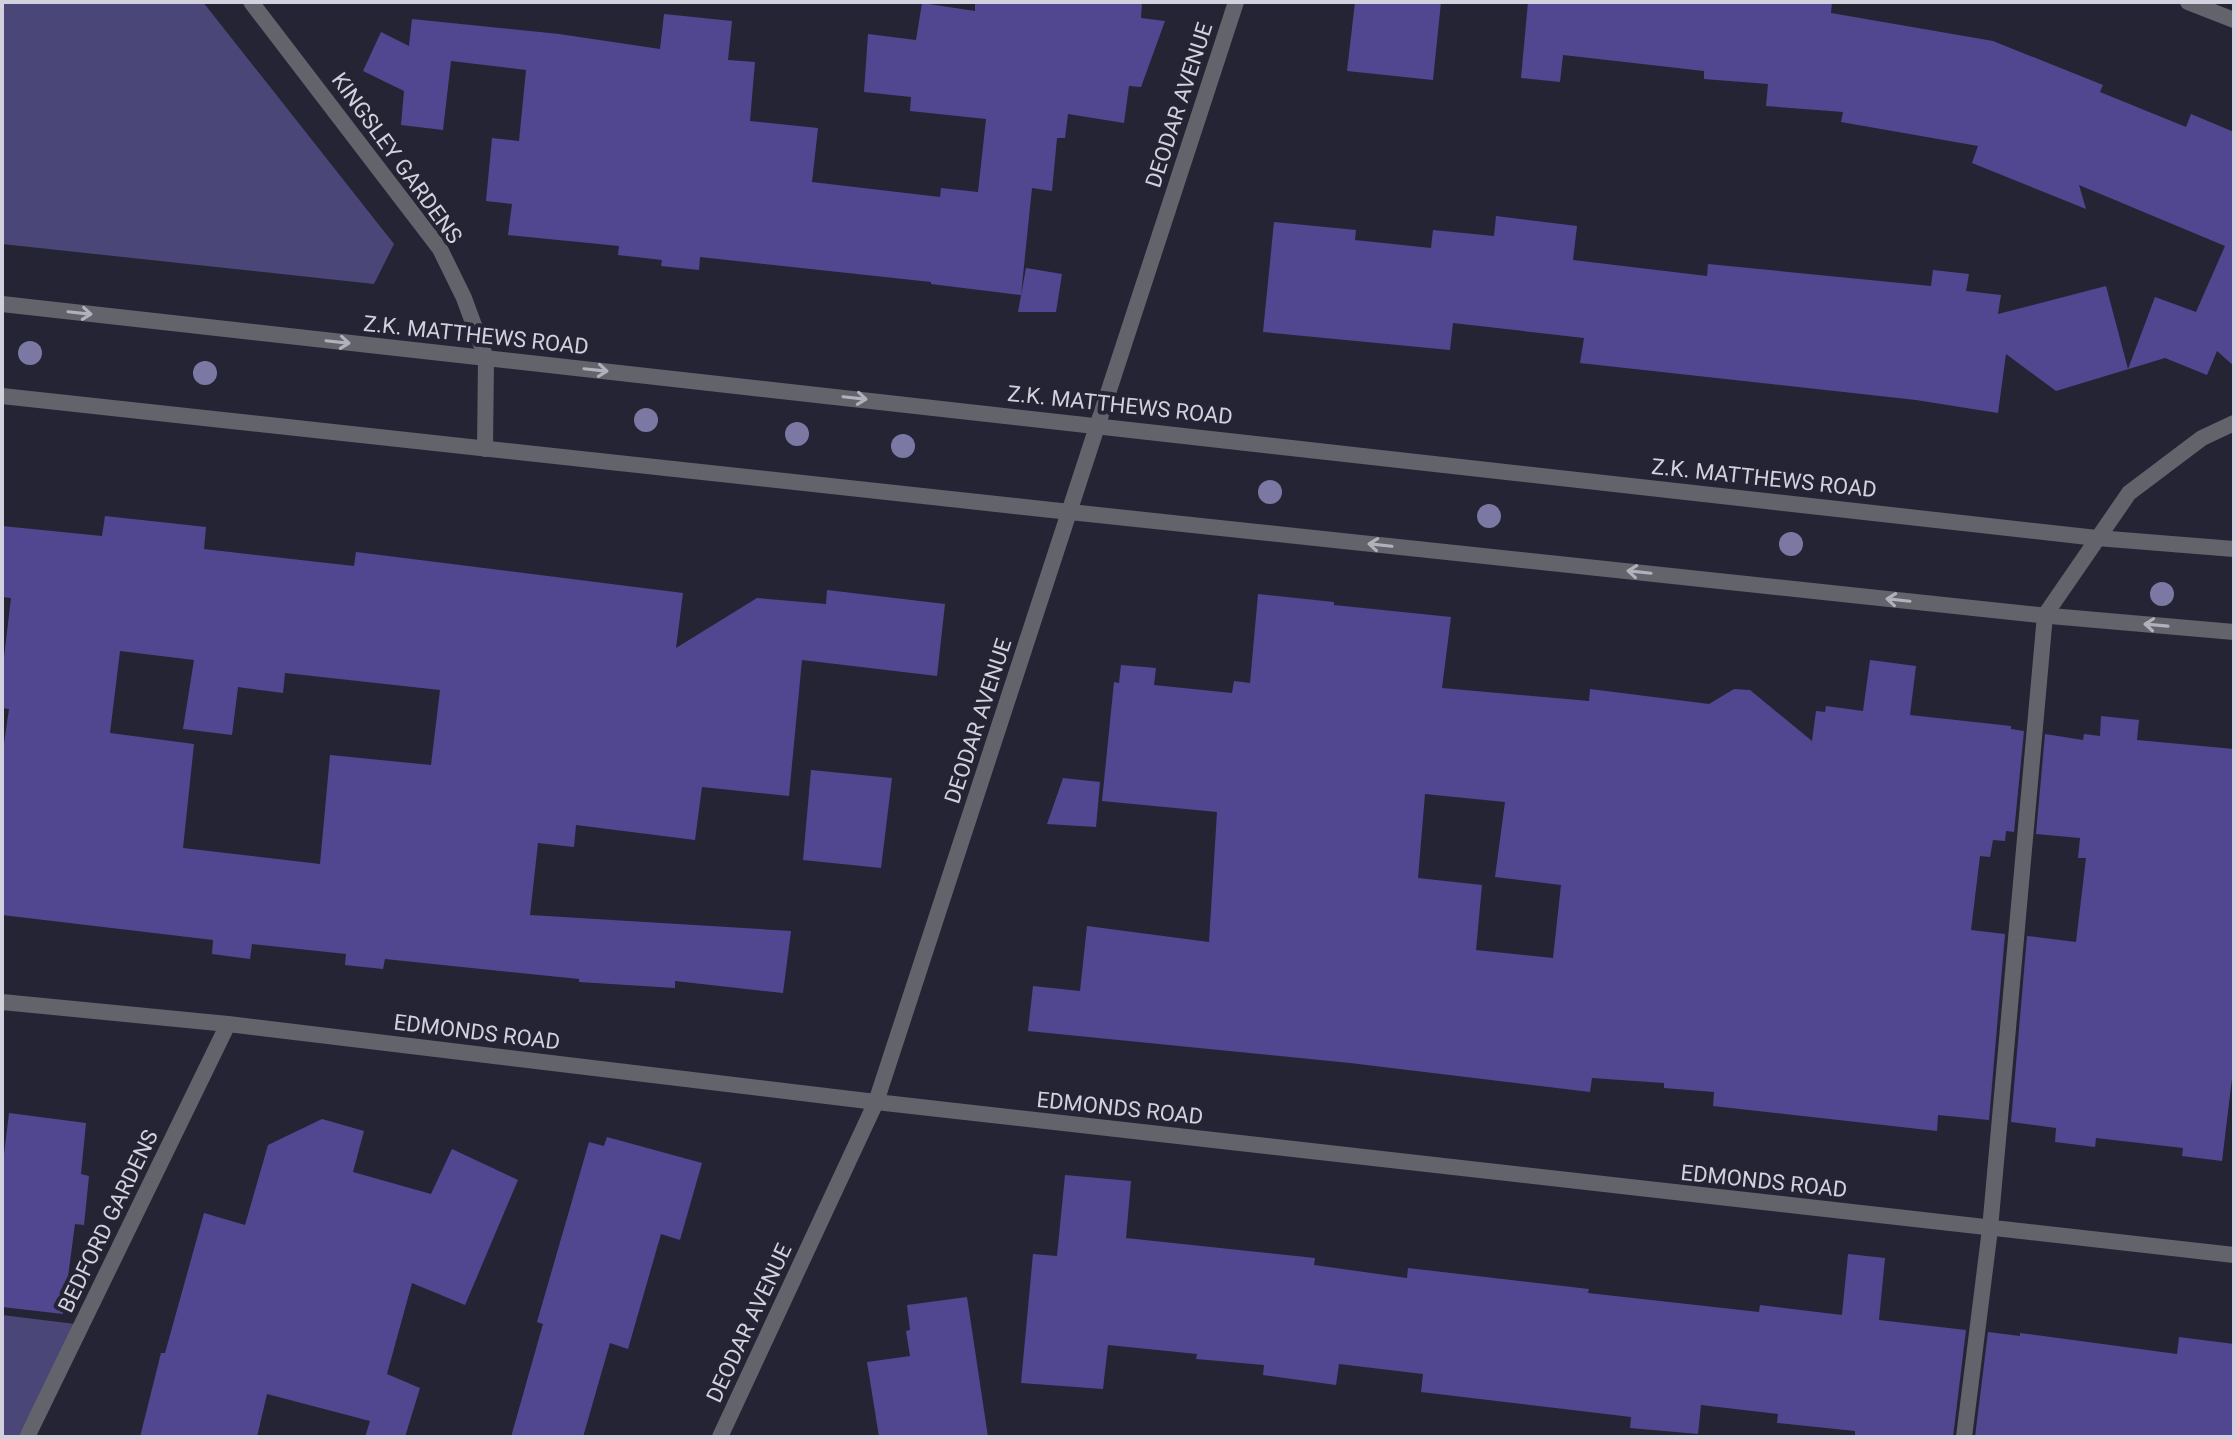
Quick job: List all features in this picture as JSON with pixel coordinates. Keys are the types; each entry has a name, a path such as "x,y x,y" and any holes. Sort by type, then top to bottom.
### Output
{"street":[{"name":"KINGSLEY GARDENS","path":"251,2 440,249 464,298 486,358 485,449"},
{"name":"DEODAR AVENUE","path":"720,1437 876,1102 1236,2"},
{"path":"2188,2 2234,20"},
{"name":"Z.K. MATTHEWS ROAD","path":"2,304 2097,538 2234,549"},
{"path":"2,396 1070,512 2045,615 2234,632"},
{"path":"1964,1437 1990,1229 2045,615 2129,493 2202,438 2234,423"},
{"name":"EDMONDS ROAD","path":"2,1002 228,1024 876,1102 2234,1255"},
{"name":"BEDFORD GARDENS","path":"27,1437 228,1024"}],"shaded area":[{"path":"2,2 203,2 394,244 374,284 2,244"},
{"path":"2,1315 75,1324 18,1437 2,1437"}],"building":[{"path":"975,2 1142,2 1141,18 1165,21 1141,87 1129,86 1124,123 1068,114 1065,138 1057,138 1052,191 1032,188 1021,295 700,257 699,270 661,266 662,260 618,255 619,246 508,235 512,204 486,201 492,138 519,141 526,70 451,61 443,130 401,125 404,91 363,71 381,32 409,46 412,19 559,34 660,49 664,14 732,21 728,60 755,62 750,121 818,128 812,182 940,197 941,188 978,192 986,119 910,111 911,97 864,92 868,34 916,40 922,3 975,11"},
{"path":"1355,2 1441,2 1433,80 1347,71"},
{"path":"1528,2 1832,2 1831,13 1993,41 2103,85 2100,92 2186,127 2191,114 2234,132 2234,366 2217,351 2207,375 2165,358 2056,391 2006,354 1998,413 1916,400 1580,363 1584,338 1453,323 1450,350 1263,332 1274,222 1356,230 1355,240 1431,248 1433,230 1494,236 1496,216 1577,226 1573,260 1707,276 1708,264 1931,286 1933,270 1969,274 1966,291 2001,295 1998,314 2106,286 2128,369 2155,297 2196,312 2225,246 2079,185 2086,209 1972,163 1978,146 1841,122 1843,112 1766,106 1768,84 1704,79 1704,71 1563,55 1560,82 1521,78"},
{"path":"1026,268 1062,274 1056,312 1018,312"},
{"path":"105,516 206,527 204,549 354,566 356,552 683,593 676,648 757,598 826,604 827,590 945,604 937,676 802,660 789,796 702,787 695,840 576,825 574,847 538,843 530,915 791,931 783,993 675,981 675,988 579,982 579,979 385,959 383,969 345,965 346,954 252,944 250,959 212,954 213,940 2,915 2,757 9,709 2,708 2,674 11,598 2,597 2,526 102,536","holes":["120,651 194,660 183,729 232,735 238,687 283,693 285,673 440,690 431,765 330,755 320,864 183,848 194,744 110,733"]},
{"path":"1258,594 1451,617 1442,688 1589,701 1590,689 1709,704 1734,689 1750,690 1812,741 1816,711 1825,712 1826,706 1863,711 1870,660 1916,666 1910,715 2011,726 2011,729 2024,731 2014,832 2006,831 2005,841 1993,840 1990,857 1980,856 1971,930 2005,934 1989,1120 1938,1115 1937,1131 1713,1106 1714,1092 1664,1088 1664,1083 1592,1078 1590,1092 1350,1063 1028,1031 1033,986 1080,991 1087,926 1209,942 1217,812 1102,801 1114,682 1119,683 1121,665 1156,668 1154,685 1232,693 1234,681 1250,683","holes":["1425,794 1505,802 1495,877 1561,885 1553,958 1476,950 1482,885 1418,878"]},
{"path":"2101,716 2139,720 2137,740 2234,749 2234,1062 2222,1161 2182,1156 2183,1148 2096,1138 2095,1147 2055,1142 2056,1128 2011,1122 2027,936 2076,942 2086,858 2078,858 2080,838 2036,834 2045,734 2083,740 2084,734 2100,736"},
{"path":"811,770 892,778 881,868 803,860"},
{"path":"1063,778 1100,782 1096,827 1047,824"},
{"path":"9,1113 86,1123 81,1174 89,1176 84,1225 75,1224 63,1314 2,1307 2,1171"},
{"path":"322,1119 364,1131 353,1172 431,1194 452,1149 518,1180 465,1305 412,1283 387,1374 420,1388 405,1437 365,1437 370,1421 267,1394 257,1437 140,1437 161,1353 165,1353 204,1213 245,1225 268,1145"},
{"path":"607,1137 702,1163 680,1240 661,1234 628,1349 610,1343 583,1437 511,1437 543,1324 537,1322 589,1142 604,1146"},
{"path":"1065,1175 1131,1181 1126,1238 1315,1258 1314,1265 1407,1278 1408,1268 1589,1289 1588,1293 1759,1312 1760,1305 1842,1315 1848,1254 1885,1258 1879,1320 1966,1330 1953,1437 1855,1437 1855,1431 1777,1423 1778,1414 1701,1405 1698,1434 1630,1428 1631,1417 1421,1392 1423,1374 1339,1364 1336,1385 1263,1375 1264,1365 1196,1359 1197,1354 1108,1345 1103,1389 1021,1383 1033,1254 1057,1256"},
{"path":"967,1297 988,1437 879,1437 867,1362 910,1356 906,1331 910,1330 907,1305"},
{"path":"1988,1332 2020,1336 2020,1333 2177,1354 2179,1337 2234,1344 2234,1437 1975,1437"}]}
